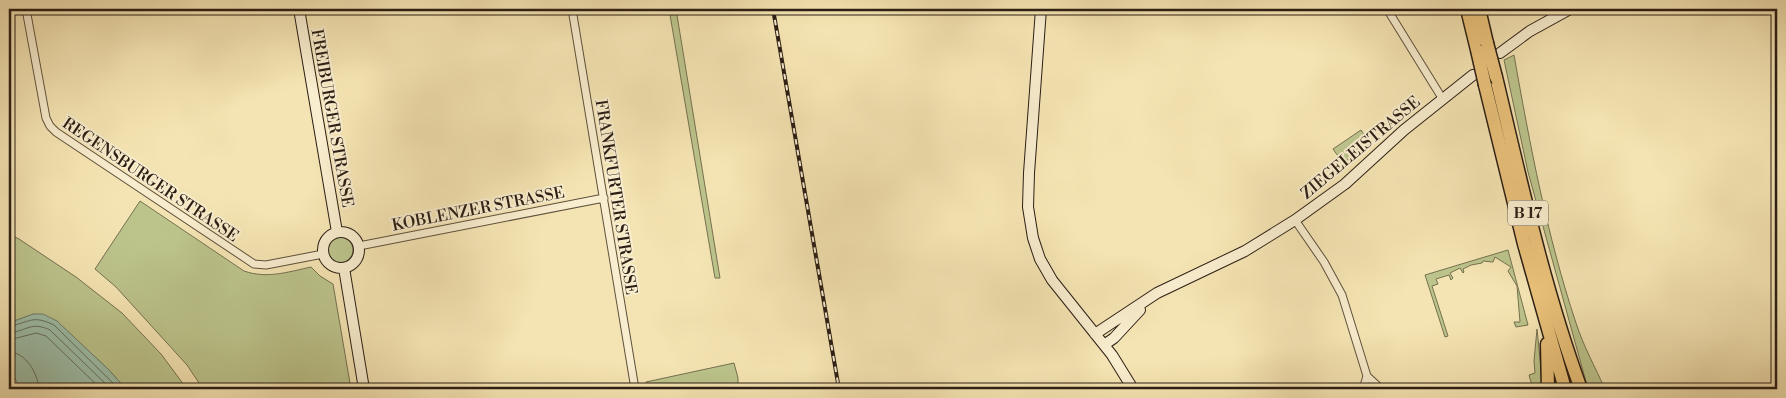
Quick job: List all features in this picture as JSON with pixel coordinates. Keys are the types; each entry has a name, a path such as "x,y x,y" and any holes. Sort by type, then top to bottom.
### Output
{"highway":[{"name":"B 17","path":"1467,9 1482,47 1524,244 1565,389"},
{"name":"B 17","path":"1479,9 1482,47"},
{"name":"B 17","path":"1490,81 1577,389"},
{"path":"1547,326 1548,389"},
{"path":"1566,347 1581,389"}],"street":[{"name":"REGENSBURGER STRASSE","path":"26,9 46,118 56,132 254,264 266,265 323,254"},
{"name":"FREIBURGER STRASSE","path":"299,9 337,232"},
{"name":"FRANKFURTER STRASSE","path":"572,9 636,389"},
{"path":"1041,9 1029,173 1028,207 1031,227 1040,259 1052,280 1104,345 1133,389"},
{"path":"1388,9 1442,98"},
{"path":"1500,53 1530,31 1570,9"},
{"name":"ZIEGELEISTRASSE","path":"1095,334 1157,293 1245,251 1295,220 1345,184 1442,98 1473,75"},
{"name":"KOBLENZER STRASSE","path":"359,246 604,198"},
{"path":"1295,220 1324,262 1342,295 1367,376 1381,389"},
{"path":"337,232 351,235 359,246 356,261 344,268 334,267 329,264 323,254 322,248 327,238 337,232"},
{"path":"344,268 364,389"},
{"name":"ZIEGELEISTRASSE","path":"1104,345 1114,338 1157,293"},
{"path":"1363,389 1367,376"}],"green space":[{"path":"669,9 676,9 720,278 715,278"},
{"path":"1514,55 1533,156 1556,257 1579,331 1605,389 1588,389 1528,172 1504,60"},
{"path":"1361,130 1371,144 1343,163 1333,149"},
{"path":"140,201 244,271 269,275 311,267 320,276 333,284 351,389 203,389 187,365 116,287 95,269"},
{"path":"9,234 76,277 122,313 161,354 187,389 126,389 108,369 56,321 34,314 9,323"},
{"path":"340,237 349,241 353,250 349,259 340,263 331,259 327,250 331,241"},
{"path":"1508,250 1528,325 1516,327 1514,322 1520,322 1517,286 1508,271 1511,267 1495,257 1493,262 1483,261 1463,269 1463,273 1460,268 1450,273 1453,278 1451,280 1449,275 1436,279 1438,284 1432,286 1448,336 1445,337 1425,275"},
{"path":"1537,329 1543,389 1533,389 1529,375 1535,373 1534,361"},
{"path":"734,363 738,378 738,389 647,389 646,382"}],"water":[{"path":"33,314 43,314 57,321 108,369 126,389 20,388 9,367 9,323"}],"railway":[{"path":"773,9 839,389"}]}
